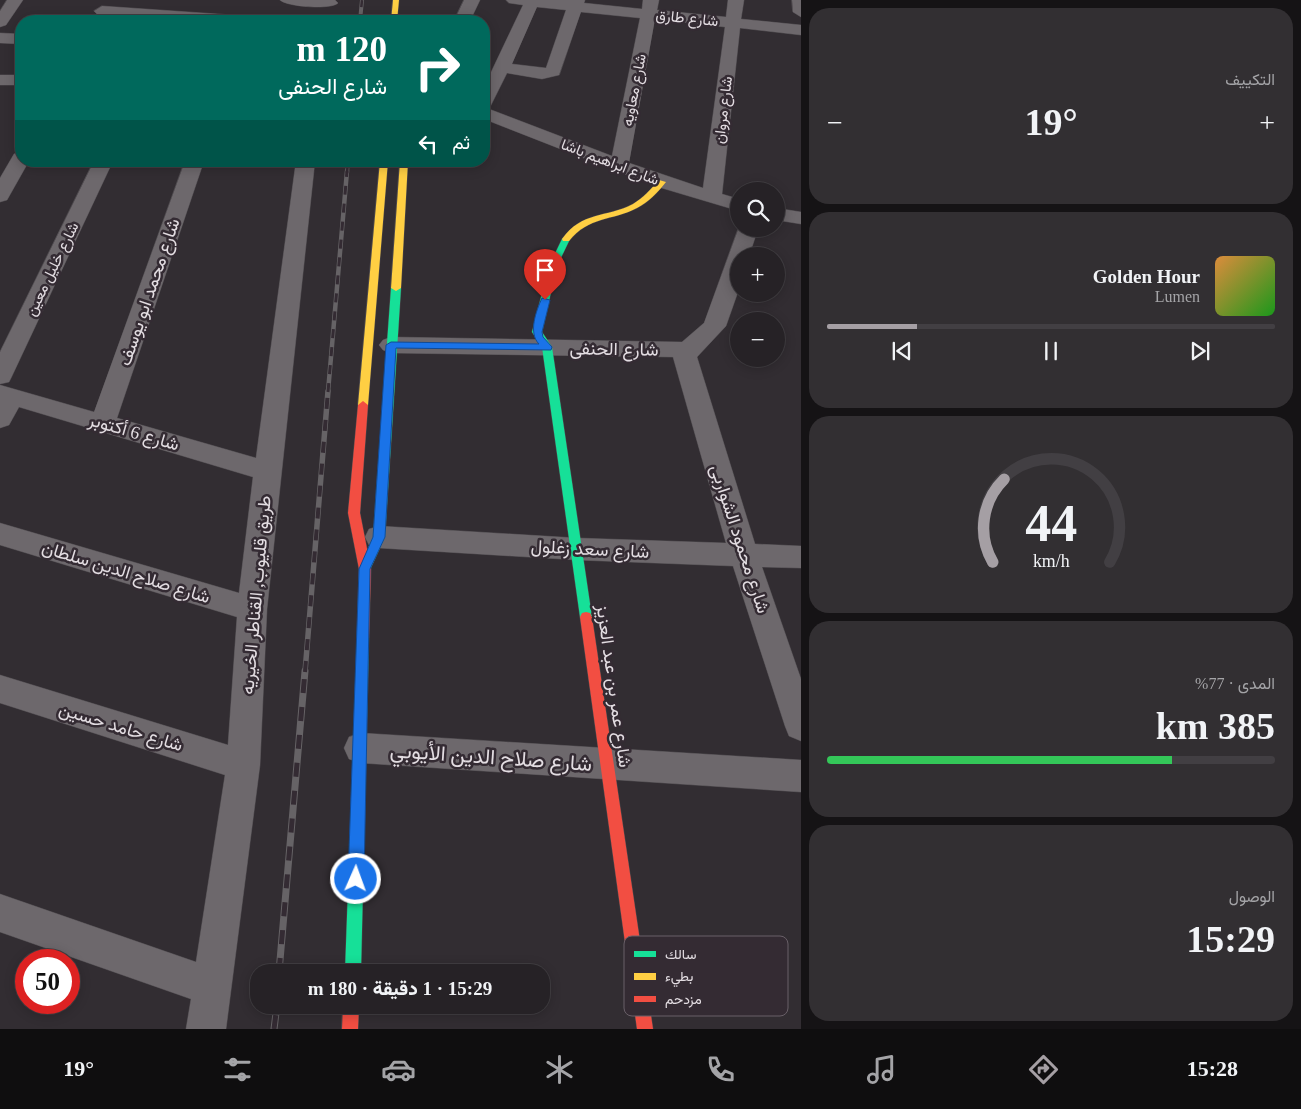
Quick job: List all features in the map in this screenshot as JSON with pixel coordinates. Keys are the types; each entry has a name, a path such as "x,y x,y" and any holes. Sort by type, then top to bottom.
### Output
{"main road":[{"path":"395,15 396,0"},
{"path":"352,964 361,748 364,569 354,513 383,167"},
{"path":"364,569 379,537 404,167"},
{"name":"شارع عمر بن عبد العزيز","path":"632,936 548,347 538,338 537,332 556,253 563,240 579,224 591,217 621,212 643,203 662,182"},
{"path":"350,1029 351,1014"},
{"name":"شارع عمر بن عبد العزيز","path":"643,1016 645,1029"}],"street":[{"path":"0,22 15,0"},
{"path":"174,15 181,0"},
{"path":"288,0 330,2 327,15"},
{"path":"465,15 472,0"},
{"name":"شارع طارق","path":"514,0 649,7 733,22 801,30"},
{"name":"شارع مروان","path":"712,197 736,0"},
{"path":"800,0 801,12"},
{"path":"490,92 532,2"},
{"path":"502,67 542,74 552,71 576,3"},
{"name":"شارع معاويه","path":"619,166 649,7"},
{"path":"102,11 137,15"},
{"path":"0,38 15,39"},
{"path":"0,80 15,80"},
{"name":"شارع ابراهيم باشا","path":"490,115 662,182 730,202"},
{"path":"0,155 15,156"},
{"path":"1,191 15,166"},
{"name":"شارع خليل معين","path":"0,376 101,167"},
{"name":"شارع محمد ابو يوسف","path":"103,422 193,167"},
{"name":"طريق قليوب, القناطر الخيريه","path":"206,1029 243,765 252,609 267,471 305,167"},
{"path":"785,215 801,218"},
{"path":"687,350 703,339 715,326 745,237"},
{"name":"شارع الحنفى","path":"391,345 687,350"},
{"name":"شارع محمود الشواربى","path":"687,350 685,357 688,373 744,555 801,726"},
{"path":"0,419 7,395"},
{"name":"شارع 6 أكتوبر","path":"7,395 267,471"},
{"name":"شارع صلاح الدين سلطان","path":"0,534 252,609"},
{"name":"شارع سعد زغلول","path":"379,537 577,549 801,557"},
{"name":"شارع حامد حسين","path":"0,689 243,765"},
{"name":"شارع صلاح الدين الأيوبي","path":"361,748 801,776"},
{"path":"0,913 212,987"}],"railway":[{"path":"361,15 362,0"},
{"path":"347,173 348,167"},
{"path":"328,392 347,171"},
{"path":"305,672 328,391"},
{"path":"280,964 305,671"},
{"path":"274,1029 276,1014"}],"traffic: fast":[{"path":"566,239 553,266 537,332 547,347 586,617"},
{"path":"365,569 379,537 396,288"},
{"path":"353,964 363,637"}],"traffic: slow":[{"path":"395,15 396,0"},
{"path":"363,405 383,167"},
{"path":"396,288 404,167"},
{"path":"566,239 580,225 589,220 635,206 662,182"}],"traffic: jam":[{"path":"363,405 354,513 365,569 363,637"},
{"path":"586,617 632,936"},
{"path":"350,1029 351,1014"},
{"path":"643,1016 645,1029"}],"route":[{"path":"356,879 361,748 364,569 379,537 391,345 548,347 538,338 537,332 545,300"}]}
